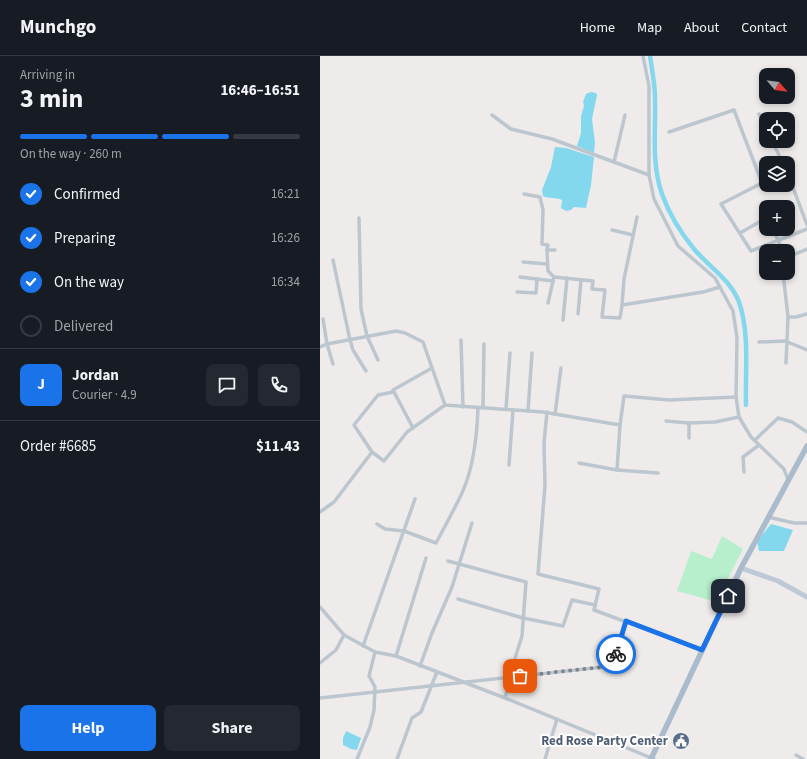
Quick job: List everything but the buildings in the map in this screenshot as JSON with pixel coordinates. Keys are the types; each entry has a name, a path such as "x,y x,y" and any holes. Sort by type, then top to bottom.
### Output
{"main road":[{"path":"652,759 741,568 807,446"}],"street":[{"path":"643,56 649,86 650,175 654,199 678,246 715,278 733,311 738,338 736,396 739,417 751,437 784,469 789,481"},
{"path":"669,132 734,110 759,175"},
{"path":"492,115 512,129 552,139 650,175"},
{"path":"614,162 625,115"},
{"path":"759,185 721,204 751,251 807,229"},
{"path":"795,192 807,225"},
{"path":"524,194 540,197 543,210 542,244 548,245 548,271 553,279 548,303"},
{"path":"520,277 537,279 567,278 593,282 592,289 605,290 602,317 620,318 624,279 637,217"},
{"path":"359,218 361,309 368,336 378,360"},
{"path":"740,233 759,222"},
{"path":"612,230 633,235"},
{"path":"776,236 780,244"},
{"path":"795,254 807,249"},
{"path":"547,250 555,250"},
{"path":"333,260 350,340 353,350 366,371"},
{"path":"523,262 547,264"},
{"path":"563,320 567,278"},
{"path":"517,292 536,293 537,279"},
{"path":"578,314 581,280"},
{"path":"784,280 788,317 786,363"},
{"path":"622,305 703,292 720,287"},
{"path":"788,317 796,317 807,314"},
{"path":"323,319 334,364"},
{"path":"320,347 328,344 396,331 405,333 423,342 445,405"},
{"path":"461,340 463,407"},
{"path":"759,342 787,342 807,350"},
{"path":"483,408 484,344"},
{"path":"506,410 510,353"},
{"path":"528,411 532,353"},
{"path":"432,368 392,390 393,392 378,395 354,425 372,452 384,461 407,432 445,405 547,412 620,425"},
{"path":"555,414 561,368"},
{"path":"393,392 413,428"},
{"path":"616,470 624,396 669,400 736,396"},
{"path":"377,524 385,529 404,531 436,543 467,481 476,438 478,408"},
{"path":"509,465 513,410"},
{"path":"547,412 544,444 545,485 538,574 599,589 594,610 702,650"},
{"path":"666,421 689,423 715,422 739,417"},
{"path":"755,440 778,418 792,422 807,432"},
{"path":"689,423 689,438"},
{"path":"744,472 743,457 760,445"},
{"path":"320,512 334,502 372,452"},
{"path":"579,463 616,470 658,473"},
{"path":"363,646 415,499"},
{"path":"768,517 794,523 807,524"},
{"path":"420,666 432,633 452,587 472,524"},
{"path":"396,656 426,558"},
{"path":"448,561 526,582 522,636 505,698"},
{"path":"741,568 778,581 807,597"},
{"path":"458,599 523,618 563,626 572,600 595,605"},
{"path":"320,607 344,635 374,652 396,656 505,698 652,759"},
{"path":"320,698 612,666 626,621"},
{"path":"320,663 336,650 344,635"},
{"path":"357,759 370,727 374,710 375,687 368,676 374,652"},
{"path":"396,759 412,718 421,712 437,672"},
{"path":"545,759 557,719"},
{"path":"796,755 803,759"}],"green space":[{"path":"722,536 743,549 716,602 677,591 691,551 712,559"}],"water":[{"path":"591,92 596,93 597,95 592,119 595,143 594,153 577,146 581,133 581,116 584,106 583,102 586,94"},
{"path":"555,147 566,148 594,157 591,185 586,208 574,207 571,210 566,211 561,208 562,200 543,196 542,190 551,167"},
{"path":"771,524 793,530 784,551 759,551 757,541"},
{"path":"346,731 361,738 357,750 343,745 343,738"}],"waterway":[{"path":"650,56 655,93 656,170 662,194 668,209 680,230 700,256 725,280 739,302 745,327 746,340 746,405"}],"way so far":[{"path":"520,676 612,666 616,654"}],"place":[{"name":"Red Rose Party Center","path":"681,741"}],"route":[{"path":"616,654 626,621 702,650 728,596"}]}
